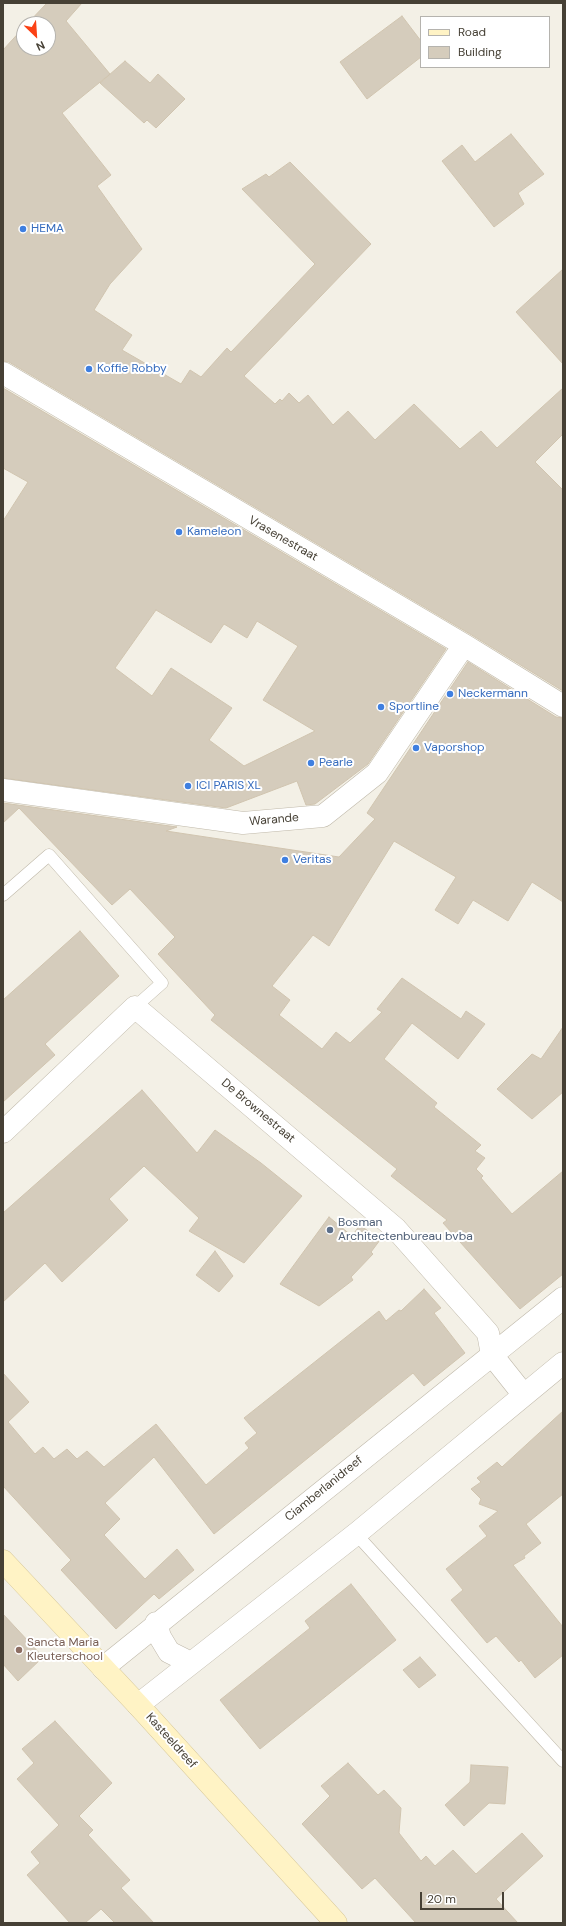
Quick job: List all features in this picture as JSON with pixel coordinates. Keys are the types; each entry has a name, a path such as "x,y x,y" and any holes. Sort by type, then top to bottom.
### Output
{"street":[{"name":"Vrasenestraat","path":"3,373 464,645 563,706"},
{"name":"Warande","path":"3,790 243,823 323,816 377,773 464,645"},
{"path":"3,1132 135,1007"},
{"name":"De Brownestraat","path":"135,1007 396,1229 488,1333 492,1355"},
{"name":"Ciamberlanidreef","path":"103,1668 156,1623 563,1298"},
{"path":"492,1355 523,1394"},
{"path":"138,1705 356,1534 523,1394 563,1363"},
{"name":"Kasteeldreef","path":"3,1561 138,1705 336,1923"},
{"path":"156,1623 160,1637 169,1652 191,1663"}],"lane":[{"path":"3,895 49,855 162,983 135,1007"},
{"path":"356,1534 563,1760"}],"building":[{"path":"47,3 82,3 66,21 110,74 62,113 111,175 97,186 142,249 110,284 94,310 132,335 122,350 181,384 190,370 201,377 227,348 231,352 315,264 242,189 266,174 269,177 290,162 371,244 244,376 275,404 280,399 282,401 289,393 299,403 308,395 333,425 348,411 375,440 414,404 460,449 481,431 497,448 563,388 563,434 535,462 563,490 563,691 470,634 9,362 3,361 3,50 16,36 16,56 56,56 56,16 35,16"},
{"path":"402,16 420,40 420,58 367,99 340,62"},
{"path":"125,61 150,83 158,74 185,99 156,128 147,120 144,123 100,83"},
{"path":"511,134 544,174 518,193 524,204 494,227 442,161 462,145 475,162"},
{"path":"563,269 563,364 516,312"},
{"path":"3,388 446,649 368,764 315,804 306,805 297,781 226,808 3,778 3,521 28,482 3,468","holes":["156,610 211,643 224,624 247,638 257,621 298,646 263,700 315,731 244,766 209,740 232,708 171,668 152,696 115,668"]},
{"path":"468,662 556,717 563,718 563,902 532,882 508,921 473,900 458,924 435,910 456,877 394,841 329,946 313,935 272,986 290,1000 279,1015 322,1049 336,1032 350,1043 382,1012 377,1009 402,978 461,1019 466,1011 485,1024 458,1059 412,1023 384,1059 437,1103 434,1107 481,1145 475,1151 485,1158 476,1169 483,1176 481,1178 512,1214 563,1171 563,1274 520,1309 443,1223 447,1220 391,1176 397,1169 211,1020 215,1015 158,954 175,937 130,889 112,905 19,808 3,823 3,803 177,827 166,831 339,857 375,819 367,813"},
{"path":"80,931 119,976 45,1044 55,1055 3,1102 3,1000"},
{"path":"563,1027 563,1092 532,1119 497,1089 532,1054 541,1059"},
{"path":"142,1090 197,1153 215,1130 261,1163 302,1196 244,1263 189,1231 199,1218 144,1166 109,1199 128,1220 62,1282 45,1263 3,1302 3,1213"},
{"path":"329,1217 352,1236 360,1225 380,1240 371,1252 373,1254 351,1277 353,1280 319,1306 280,1284"},
{"path":"215,1251 233,1276 219,1292 196,1275"},
{"path":"424,1289 441,1308 434,1313 465,1353 424,1386 413,1373 214,1534 154,1457 105,1503 120,1519 104,1535 145,1579 177,1549 194,1570 159,1599 154,1594 116,1629 61,1570 71,1560 3,1486 3,1373 29,1402 8,1422 35,1454 43,1447 54,1459 67,1449 77,1459 87,1451 104,1467 156,1424 206,1485 249,1448 245,1443 257,1433 244,1418 379,1311 386,1321 399,1310 401,1311"},
{"path":"563,1411 563,1494 526,1524 541,1543 524,1556 525,1558 513,1565 563,1627 563,1655 535,1678 521,1660 519,1662 496,1636 487,1643 451,1600 463,1590 446,1569 487,1536 479,1526 498,1511 479,1504 481,1499 471,1489 481,1482 477,1478 497,1462 502,1467"},
{"path":"351,1584 396,1640 260,1749 220,1700 310,1628 305,1621"},
{"path":"3,1614 43,1657 18,1681 3,1664"},
{"path":"420,1657 436,1675 419,1688 403,1670"},
{"path":"55,1721 112,1783 79,1816 93,1830 88,1835 130,1880 121,1888 154,1923 115,1923 101,1909 85,1923 70,1923 27,1875 40,1863 31,1852 59,1825 17,1779 34,1763 22,1749"},
{"path":"348,1763 378,1795 384,1790 401,1808 399,1833 421,1861 426,1856 435,1866 453,1850 476,1874 522,1833 543,1856 496,1899 518,1923 416,1923 375,1878 362,1889 302,1824 330,1796 321,1786"},
{"path":"471,1765 508,1767 505,1804 489,1803 464,1826 445,1805 470,1782"}],"place":[{"name":"HEMA","path":"23,229"},
{"name":"Koffie Robby","path":"89,369"},
{"name":"Kameleon","path":"179,532"},
{"name":"Neckermann","path":"450,694"},
{"name":"Sportline","path":"381,707"},
{"name":"Vaporshop","path":"416,748"},
{"name":"Pearle","path":"311,763"},
{"name":"ICI PARIS XL","path":"188,786"},
{"name":"Veritas","path":"285,860"},
{"name":"Bosman Architectenbureau bvba","path":"330,1230"},
{"name":"Sancta Maria Kleuterschool","path":"19,1650"}]}
